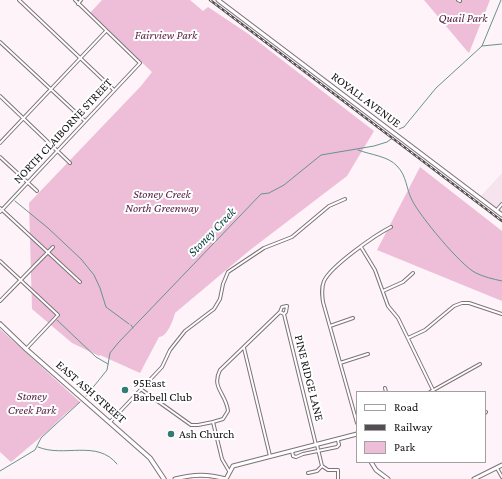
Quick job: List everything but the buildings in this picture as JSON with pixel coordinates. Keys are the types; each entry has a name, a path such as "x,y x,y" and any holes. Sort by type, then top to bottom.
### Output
{"main road":[{"name":"EAST ASH STREET","path":"0,324 26,349 150,458 164,479"}],"street":[{"path":"19,0 115,90"},
{"path":"0,143 106,31 78,4 76,0"},
{"path":"78,4 81,0"},
{"name":"ROYALL AVENUE","path":"218,0 502,215"},
{"name":"NORTH CLAIBORNE STREET","path":"0,212 1,209 28,183 57,150 140,63 106,31"},
{"path":"0,42 85,121"},
{"path":"0,96 70,163"},
{"path":"0,157 37,191"},
{"path":"110,422 142,390 162,367 170,350 185,331 217,304 228,272 264,248 292,237 329,206 345,199"},
{"path":"496,211 502,204"},
{"path":"1,209 80,282"},
{"path":"356,419 322,296 324,282 328,275 361,247 372,238 391,227"},
{"path":"0,301 53,247"},
{"path":"361,247 373,265 388,306 398,318 432,391 480,364"},
{"path":"0,261 58,315 26,349"},
{"path":"383,291 403,282 413,273"},
{"path":"408,338 425,330 454,306 462,303 470,303 502,314"},
{"path":"142,390 191,425 198,426 223,419 228,411 225,399 216,384 216,378 220,370 280,312 282,307 287,306 288,309 284,314 280,312"},
{"name":"PINE RIDGE LANE","path":"284,314 322,466"},
{"path":"330,326 353,318"},
{"path":"244,348 270,456"},
{"path":"340,363 368,354"},
{"path":"213,422 222,459 229,470"},
{"path":"175,479 189,475 205,474 226,479 229,470 233,466 316,446 356,434"},
{"path":"292,451 295,457 303,454 318,452 338,446 338,440"},
{"path":"372,463 376,470 388,479"},
{"path":"474,479 502,465"},
{"path":"308,473 317,471 322,466 328,470 338,470 338,479"},
{"path":"497,468 502,477"}],"shaded area":[{"path":"502,173 502,216 479,198"}],"green space":[{"name":"Stoney Creek North Greenway","path":"102,0 190,0 203,11 208,7 247,33 374,131 347,176 250,250 175,313 169,328 165,334 159,337 140,373 72,343 32,309 29,203 141,86 152,72 90,13"},
{"name":"Quail Park","path":"424,0 490,0 469,53 467,51"},
{"path":"420,167 502,231 502,301 377,250"},
{"name":"Stoney Creek Park","path":"0,329 80,402 11,462 0,452"}],"waterway":[{"name":"Stoney Creek","path":"399,129 404,127 436,88 482,46 501,0"},
{"path":"482,46 502,44"},
{"name":"Stoney Creek","path":"86,396 107,370 110,353 118,343 261,194 269,193 284,185 321,155 374,146 387,142 394,137"},
{"path":"358,150 389,160 397,166 405,178 410,196 416,207 431,228 451,251 476,273 502,281"},
{"path":"15,201 48,228 81,259 94,275 106,307 129,324"},
{"path":"57,320 96,357 108,364"},
{"name":"Stoney Creek","path":"0,471 35,450 41,438 80,402"},
{"path":"38,447 58,451 80,450 100,452 117,464"}],"railway":[{"path":"210,0 502,221"}],"place":[{"name":"95East Barbell Club","path":"125,390"},
{"name":"Ash Church","path":"171,434"}],"park label":[{"name":"Fairview Park","path":"166,35"}]}
